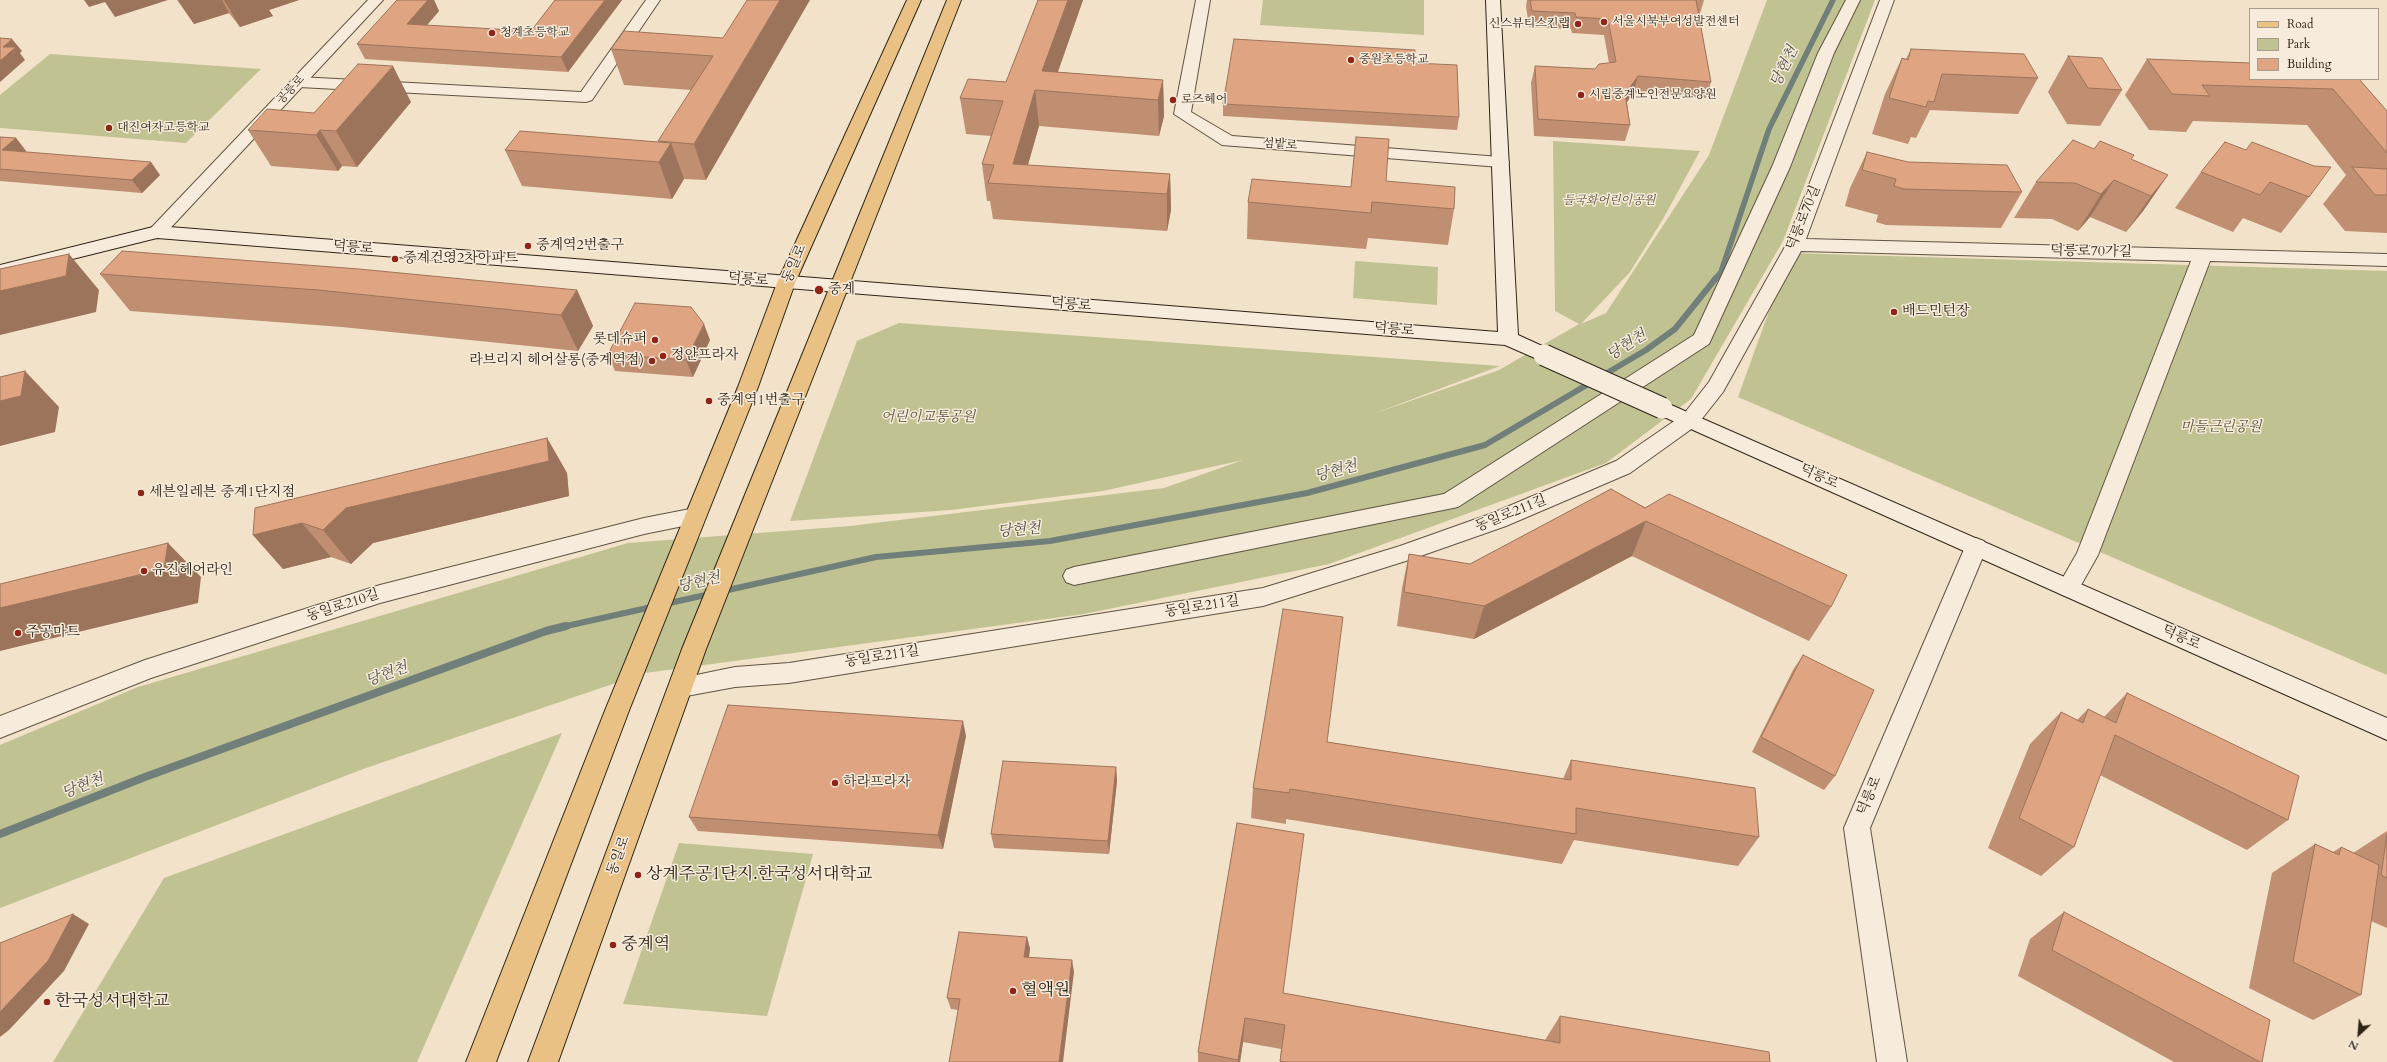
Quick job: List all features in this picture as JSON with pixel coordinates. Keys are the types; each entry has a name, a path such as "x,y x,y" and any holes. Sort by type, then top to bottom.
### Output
{"main road":[{"name":"동일로","path":"481,1062 691,525 748,387 786,283 914,0"},
{"path":"841,287 954,0"},
{"name":"동일로","path":"542,1062 694,649 841,287"}],"street":[{"name":"공릉로","path":"157,232 376,0"},
{"path":"300,82 586,97 653,0"},
{"name":"섬밭로","path":"1203,0 1182,114 1228,141 1500,162"},
{"path":"1493,0 1508,340"},
{"path":"1074,576 1450,501 1702,339 1782,167 1826,53 1853,0"},
{"name":"덕릉로70길","path":"1690,420 1716,387 1795,245 1887,0"},
{"name":"덕릉로","path":"0,271 157,232 1508,340 2387,729"},
{"name":"덕릉로70가길","path":"1795,245 2387,260"},
{"path":"2068,588 2087,555 2203,255"},
{"name":"동일로211길","path":"681,687 735,677 789,673 1263,597 1404,553 1498,520 1623,466 1690,420"},
{"name":"동일로210길","path":"0,727 145,670 380,594 644,526 691,525"},
{"name":"덕릉로","path":"1892,1062 1857,828 1976,547"}],"green space":[{"path":"1263,0 1424,0 1424,35 1260,25"},
{"path":"1767,0 1875,0 1783,241 1691,399 1606,463 1329,564 1084,614 645,673 366,768 0,908 0,745 138,687 628,543 850,526 1164,488 1243,460 1103,491 951,510 790,521 857,341 899,323 1500,366 1373,414 1499,370 1579,324 1555,311 1553,141 1700,151 1663,219 1630,272 1581,324 1606,313 1709,155"},
{"path":"50,54 261,69 186,143 0,128 0,95"},
{"name":"마들근린공원","path":"1790,253 2387,271 2387,675 1738,397"},
{"path":"1355,261 1438,267 1437,305 1353,298"},
{"path":"562,733 417,1062 53,1062 164,878"},
{"path":"679,843 813,854 767,1016 623,1004"}],"building":[{"path":"397,0 428,0 407,24 531,31 555,0 605,0 561,57 357,44"},
{"path":"747,0 780,0 694,144 658,141 713,56 611,49 624,31 723,38"},
{"path":"1038,0 1068,0 1042,71 1163,80 1158,100 1035,90 1013,164 1170,174 1167,194 988,183 994,165 982,164 1003,101 960,98 968,79 1006,82"},
{"path":"1530,0 1696,0 1711,82 1638,76 1625,94 1630,125 1538,119 1535,66 1595,69 1599,64 1616,62 1608,19 1576,17 1575,13 1532,11"},
{"path":"0,38 12,39 3,47 16,47 0,61"},
{"path":"1234,39 1415,50 1414,63 1457,65 1459,117 1223,104"},
{"path":"1911,49 2024,54 2038,78 1942,74 1934,102 1928,101 1926,107 1889,98 1902,58 1908,60"},
{"path":"2068,56 2102,58 2122,90 2088,88"},
{"path":"2147,59 2249,63 2249,80 2360,80 2387,111 2387,153 2333,89 2202,85 2210,96 2172,94"},
{"path":"358,64 393,66 336,131 320,130 316,135 248,130 267,109 314,113"},
{"path":"520,131 671,143 659,162 505,150"},
{"path":"0,137 16,138 2,150 151,162 132,180 0,169"},
{"path":"1356,137 1389,139 1386,181 1455,187 1454,209 1372,202 1371,213 1248,202 1252,179 1351,187"},
{"path":"2073,140 2094,149 2100,141 2134,155 2131,159 2168,175 2151,196 2114,180 2101,194 2075,183 2036,182"},
{"path":"2225,142 2246,150 2252,142 2314,166 2331,167 2309,197 2270,182 2260,195 2201,172"},
{"path":"1867,152 1908,162 2007,165 2022,192 1904,189 1894,186 1896,179 1862,170"},
{"path":"2352,167 2387,169 2387,195 2375,195"},
{"path":"122,251 359,269 577,290 561,315 318,290 100,274"},
{"path":"69,254 66,276 0,291 0,269"},
{"path":"635,303 691,307 704,324 686,360 608,354"},
{"path":"25,371 21,396 0,401 0,377"},
{"path":"547,438 549,461 346,508 323,530 302,523 253,535 255,508"},
{"path":"1611,489 1645,508 1669,494 1847,575 1831,607 1646,521 1484,606 1404,592 1409,554 1470,564"},
{"path":"168,543 164,569 0,608 0,584"},
{"path":"1283,609 1343,617 1327,742 1571,780 1571,760 1755,788 1759,837 1576,808 1576,834 1290,789 1289,793 1253,788"},
{"path":"1803,655 1874,690 1835,776 1761,737"},
{"path":"2127,693 2299,776 2288,820 2115,735 2074,847 2019,818 2061,712 2083,723 2088,709 2116,723"},
{"name":"하라프라자","path":"728,705 963,721 938,835 689,817"},
{"path":"1003,761 1116,767 1108,841 991,834"},
{"path":"1237,823 1304,834 1283,993 1560,1043 1560,1016 1769,1052 1770,1062 1286,1062 1280,1061 1285,1025 1245,1018 1238,1060 1198,1052"},
{"path":"2387,835 2387,878 2381,875"},
{"path":"2315,844 2339,855 2341,847 2379,865 2361,995 2293,962"},
{"path":"2064,912 2270,1020 2262,1062 2052,950"},
{"path":"73,914 48,961 0,1012 0,943"},
{"name":"혈액원","path":"959,932 1027,937 1024,957 1072,960 1059,1062 949,1062 960,999 947,998"}],"waterway":[{"name":"당현천","path":"1715,279 1721,272 1769,129 1833,0"},
{"name":"당현천","path":"562,627 876,557 1050,541 1307,493 1485,445 1646,350 1675,329 1716,278"},
{"name":"당현천","path":"562,627 566,626"},
{"name":"당현천","path":"0,834 145,777 546,631 562,627"}],"place":[{"name":"서울시북부여성발전센터","path":"1604,22"},
{"name":"신스뷰티스킨랩","path":"1578,24"},
{"name":"청계초등학교","path":"492,33"},
{"name":"중원초등학교","path":"1351,60"},
{"name":"시립중계노인전문요양원","path":"1581,95"},
{"name":"로즈헤어","path":"1173,100"},
{"name":"대진여자고등학교","path":"109,128"},
{"name":"중계역2번출구","path":"528,246"},
{"name":"중계건영2차아파트","path":"395,259"},
{"name":"중계","path":"819,290"},
{"name":"배드민턴장","path":"1894,312"},
{"name":"롯데슈퍼","path":"655,340"},
{"name":"정안프라자","path":"663,356"},
{"name":"라브리지 헤어살롱(중계역점)","path":"652,361"},
{"name":"중계역1번출구","path":"709,401"},
{"name":"세븐일레븐 중계1단지점","path":"141,493"},
{"name":"유진헤어라인","path":"144,571"},
{"name":"주공마트","path":"18,633"},
{"name":"하라프라자","path":"835,783"},
{"name":"상계주공1단지.한국성서대학교","path":"638,875"},
{"name":"중계역","path":"613,945"},
{"name":"혈액원","path":"1013,991"},
{"name":"한국성서대학교","path":"47,1002"}],"park label":[{"name":"들국화어린이공원","path":"1609,201"},
{"name":"어린이교통공원","path":"928,418"}]}
